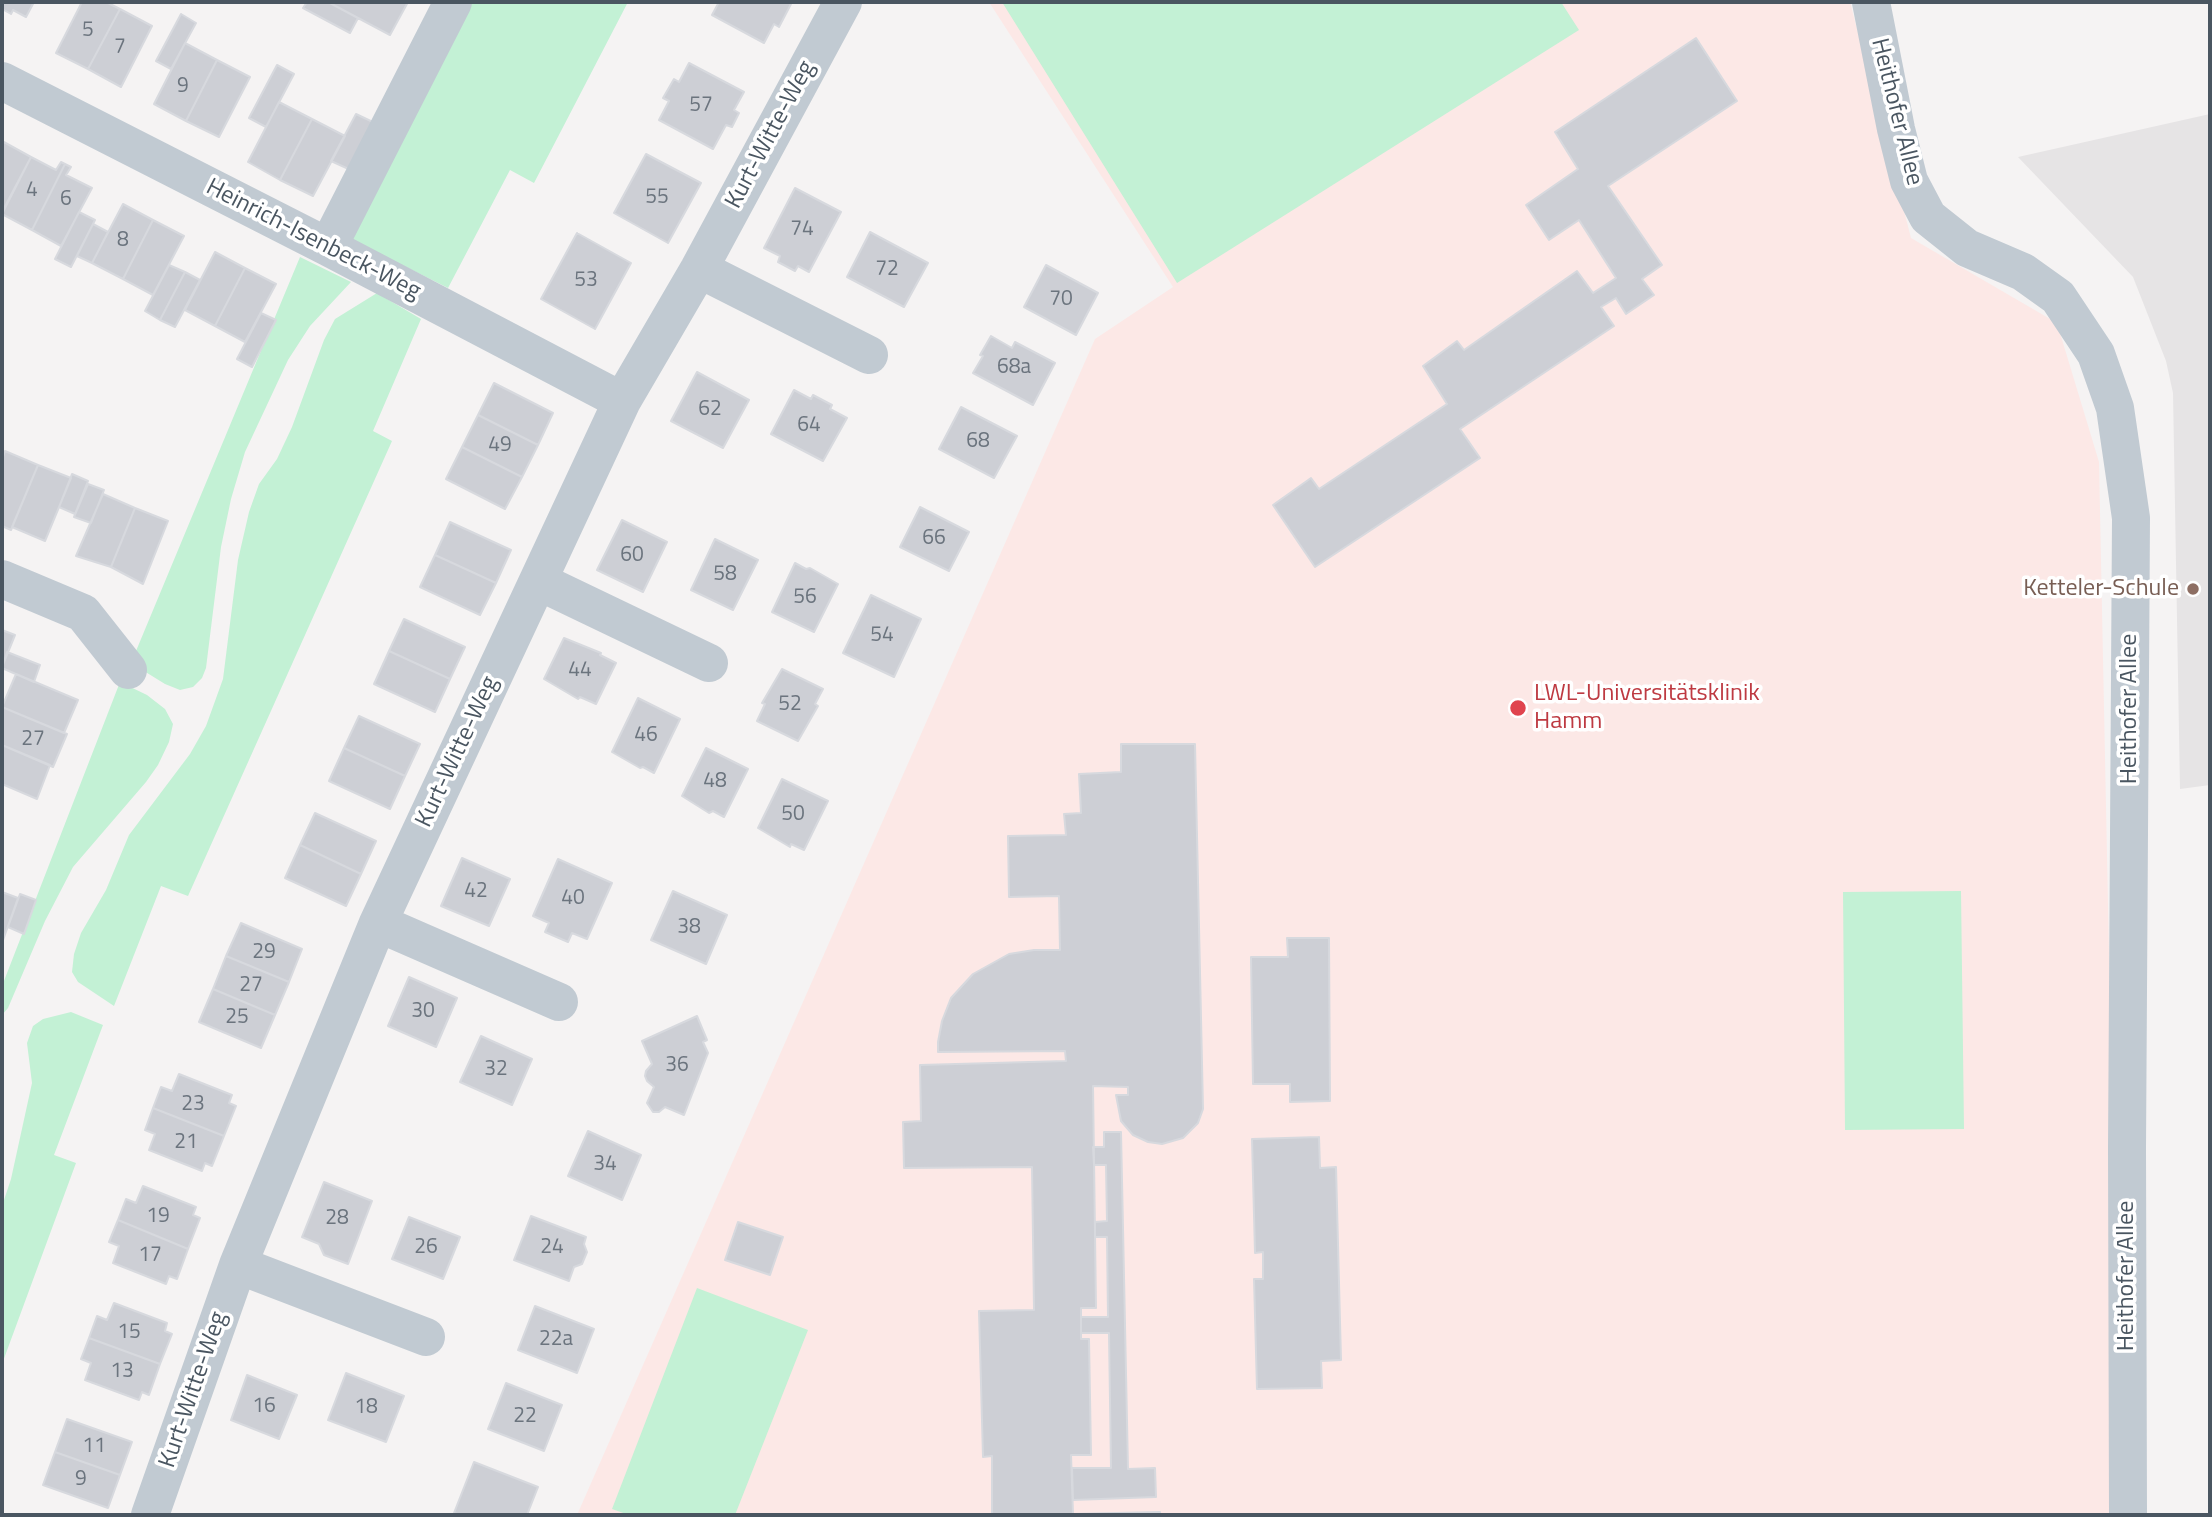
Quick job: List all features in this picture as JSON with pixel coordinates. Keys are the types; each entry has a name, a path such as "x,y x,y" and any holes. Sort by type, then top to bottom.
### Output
{"street":[{"path":"328,247 453,2"},
{"name":"Kurt-Witte-Weg","path":"150,1515 238,1265 378,923 622,401 699,269 843,2"},
{"name":"Heithofer Allee","path":"1871,2 1896,130 1909,181 1928,217 1967,248 2023,272 2058,297 2096,354 2115,408 2131,518 2127,1149 2128,1515"},
{"name":"Heinrich-Isenbeck-Weg","path":"2,81 622,401"},
{"path":"699,269 869,355"},
{"path":"2,579 83,613 128,670"},
{"path":"538,581 709,663"},
{"path":"378,923 559,1002"},
{"path":"238,1265 426,1337"}],"shaded area":[{"name":"LWL-Universitätsklinik Hamm","path":"989,2 1850,2 1911,238 2057,323 2099,462 2109,954 2112,1515 577,1515 1095,339 1173,287"},
{"name":"Ketteler-Schule","path":"2210,114 2210,785 2180,789 2173,393 2166,361 2133,277 2018,157"}],"green space":[{"path":"460,2 628,2 534,183 510,170 448,288 342,235"},
{"path":"1002,2 1561,2 1579,30 1177,283"},
{"path":"300,257 351,282 310,326 288,360 245,452 221,547 206,668 202,678 193,687 180,690 131,663"},
{"path":"377,293 421,319 373,431 392,441 188,896 161,886 114,1006 78,982 72,972 81,933 106,890 129,835 190,754 206,726 223,679 238,560 249,512 259,484 277,459 292,427 324,340 335,319"},
{"path":"120,682 147,695 165,709 173,724 169,742 146,782 73,867 45,921 8,1008 2,1015 2,986"},
{"path":"1961,891 1964,1129 1845,1130 1843,892"},
{"path":"71,1012 103,1025 54,1155 76,1163 2,1364 2,1206 11,1179 32,1083 27,1043 33,1026 43,1019"},
{"path":"697,1288 808,1330 735,1515 629,1515 612,1509"}],"building":[{"path":"2,2 34,2 26,17 13,10 11,14 2,9"},
{"path":"82,2 106,2 120,9 88,69 56,53"},
{"path":"307,2 328,2 358,18 350,33 303,8"},
{"path":"328,2 408,2 390,35"},
{"path":"719,2 791,4 779,27 774,24 764,43 712,15"},
{"path":"120,9 152,26 121,87 88,69"},
{"path":"181,14 196,23 171,69 156,61"},
{"path":"1696,38 1737,101 1608,186 1662,265 1642,279 1654,295 1626,314 1616,298 1601,307 1614,326 1460,429 1480,458 1315,567 1273,505 1311,478 1319,489 1447,404 1423,366 1457,341 1464,350 1577,271 1593,293 1616,278 1579,220 1549,240 1526,205 1578,169 1555,132"},
{"path":"185,43 217,60 186,121 154,104"},
{"path":"217,60 250,77 219,137 186,121"},
{"path":"689,63 744,92 734,110 739,113 732,127 726,125 713,149 659,120 669,101 663,98 674,79 679,82"},
{"path":"277,65 294,74 266,127 249,118"},
{"path":"279,102 312,119 280,180 248,162"},
{"path":"356,114 377,124 353,171 331,161"},
{"path":"312,119 345,136 313,196 280,180"},
{"path":"2,141 31,157 2,212"},
{"path":"646,154 701,183 668,243 614,213"},
{"path":"31,157 56,170 61,162 65,164 32,230 2,214"},
{"path":"65,164 71,167 66,175 92,188 61,246 32,230"},
{"path":"795,188 841,212 809,272 798,266 795,271 778,262 780,256 764,248"},
{"path":"123,204 153,220 123,279 92,263"},
{"path":"79,212 95,220 71,267 55,259"},
{"path":"153,220 184,236 153,295 123,279"},
{"path":"93,224 108,232 92,263 77,256"},
{"path":"870,232 928,263 904,307 847,277"},
{"path":"577,233 631,263 595,329 541,299"},
{"path":"215,252 245,268 215,326 185,310"},
{"path":"169,265 185,272 160,320 145,311"},
{"path":"1046,265 1098,293 1076,335 1024,307"},
{"path":"245,268 276,284 245,342 215,326"},
{"path":"185,272 200,280 175,327 160,320"},
{"path":"261,313 276,320 252,367 237,359"},
{"path":"991,336 1012,348 1015,342 1055,363 1033,405 973,373"},
{"path":"697,372 749,400 723,448 671,421"},
{"path":"494,383 553,413 538,445 478,415"},
{"path":"794,390 811,399 813,395 832,405 830,409 847,418 823,461 771,434"},
{"path":"961,407 1017,436 994,478 939,449"},
{"path":"478,415 538,445 522,477 462,447"},
{"path":"462,447 522,477 505,509 446,479"},
{"path":"5,451 38,465 11,530 2,526 2,460"},
{"path":"38,465 71,478 45,541 12,527"},
{"path":"72,474 88,481 75,514 59,507"},
{"path":"88,484 104,490 91,523 74,517"},
{"path":"103,494 135,508 111,567 76,556"},
{"path":"920,507 969,532 949,571 900,547"},
{"path":"135,508 168,521 143,584 111,567"},
{"path":"622,520 667,542 643,592 597,570"},
{"path":"450,522 511,550 496,583 435,555"},
{"path":"715,539 758,560 733,610 691,590"},
{"path":"435,555 496,583 480,615 420,587"},
{"path":"795,563 838,584 814,632 772,612"},
{"path":"871,595 921,619 894,677 843,653"},
{"path":"404,619 465,647 450,679 389,651"},
{"path":"2,630 15,635 2,667"},
{"path":"564,638 601,653 600,655 616,663 596,704 580,697 578,699 544,679"},
{"path":"389,651 450,679 435,712 374,684"},
{"path":"7,652 40,665 34,682 2,668"},
{"path":"782,669 823,689 815,704 818,706 798,741 757,721 765,704 762,703"},
{"path":"16,674 78,700 64,733 2,707"},
{"path":"638,698 680,719 654,773 612,752"},
{"path":"2,707 67,734 53,767 2,745"},
{"path":"359,716 420,744 405,776 344,748"},
{"path":"1121,744 1195,744 1203,1109 1198,1123 1183,1138 1162,1144 1148,1142 1133,1135 1121,1121 1116,1095 1128,1095 1128,1087 1093,1086 1096,1308 1081,1308 1081,1339 1089,1339 1091,1455 1071,1455 1073,1514 1160,1512 1160,1515 992,1515 992,1456 983,1457 979,1311 1034,1310 1032,1167 904,1168 903,1122 921,1121 920,1065 1066,1061 1065,1051 938,1052 938,1042 942,1021 951,998 973,974 1009,954 1060,950 1059,896 1009,897 1008,836 1066,835 1064,814 1081,813 1079,774 1121,772"},
{"path":"2,745 50,765 37,799 2,784"},
{"path":"344,748 405,776 390,809 329,781"},
{"path":"706,748 748,769 724,817 713,811 709,813 682,796"},
{"path":"782,779 828,801 804,850 791,844 790,847 758,828"},
{"path":"315,813 376,841 361,874 300,845"},
{"path":"300,845 361,874 346,906 285,878"},
{"path":"462,858 510,879 489,926 441,906"},
{"path":"558,859 612,883 587,939 572,933 568,942 545,932 549,923 533,916"},
{"path":"673,891 727,915 706,964 651,940"},
{"path":"2,892 18,898 2,943"},
{"path":"20,894 36,900 24,934 8,927"},
{"path":"241,923 302,949 289,982 226,956"},
{"path":"1287,938 1329,938 1330,1101 1290,1102 1290,1084 1253,1084 1251,957 1288,957"},
{"path":"226,956 289,982 275,1015 213,989"},
{"path":"409,977 457,998 436,1047 388,1026"},
{"path":"213,989 275,1015 261,1048 199,1022"},
{"path":"697,1016 707,1040 703,1042 708,1053 684,1115 665,1107 659,1112 653,1112 647,1103 654,1087 645,1076 652,1064 642,1041"},
{"path":"481,1036 532,1059 512,1105 460,1082"},
{"path":"179,1074 232,1095 229,1103 236,1106 224,1136 153,1108 161,1087 172,1091"},
{"path":"153,1108 224,1136 212,1166 205,1163 202,1171 149,1150 155,1134 145,1130"},
{"path":"588,1131 641,1155 622,1200 568,1176"},
{"path":"1104,1132 1121,1132 1128,1469 1155,1468 1156,1497 1073,1500 1072,1468 1111,1468 1109,1333 1081,1333 1081,1317 1108,1317 1107,1237 1095,1237 1095,1222 1107,1221 1106,1165 1094,1165 1093,1147 1104,1147"},
{"path":"1319,1137 1320,1168 1336,1167 1341,1360 1321,1361 1322,1388 1257,1389 1254,1279 1263,1279 1263,1252 1255,1253 1252,1139"},
{"path":"324,1182 372,1201 348,1264 324,1255 319,1244 302,1237"},
{"path":"143,1186 196,1207 193,1215 200,1218 188,1249 118,1220 126,1199 136,1203"},
{"path":"531,1216 586,1237 584,1244 587,1252 582,1264 574,1267 569,1281 514,1260"},
{"path":"409,1217 460,1237 443,1279 392,1259"},
{"path":"118,1220 188,1249 177,1279 169,1276 166,1284 113,1263 119,1246 109,1242"},
{"path":"738,1222 783,1237 770,1275 725,1260"},
{"path":"114,1303 167,1323 165,1331 172,1334 160,1364 89,1338 97,1316 107,1320"},
{"path":"535,1306 594,1329 577,1373 518,1350"},
{"path":"89,1338 160,1364 149,1395 142,1392 139,1400 85,1380 91,1363 81,1359"},
{"path":"346,1373 404,1396 386,1442 328,1420"},
{"path":"247,1375 297,1395 279,1439 231,1420"},
{"path":"506,1383 562,1405 544,1451 488,1429"},
{"path":"67,1419 132,1442 120,1475 55,1452"},
{"path":"55,1452 120,1475 108,1508 43,1485"},
{"path":"474,1462 538,1487 527,1515 454,1513"}],"place":[{"name":"Ketteler-Schule","path":"2193,589"},
{"name":"LWL-Universitätsklinik Hamm","path":"1518,708"}]}
